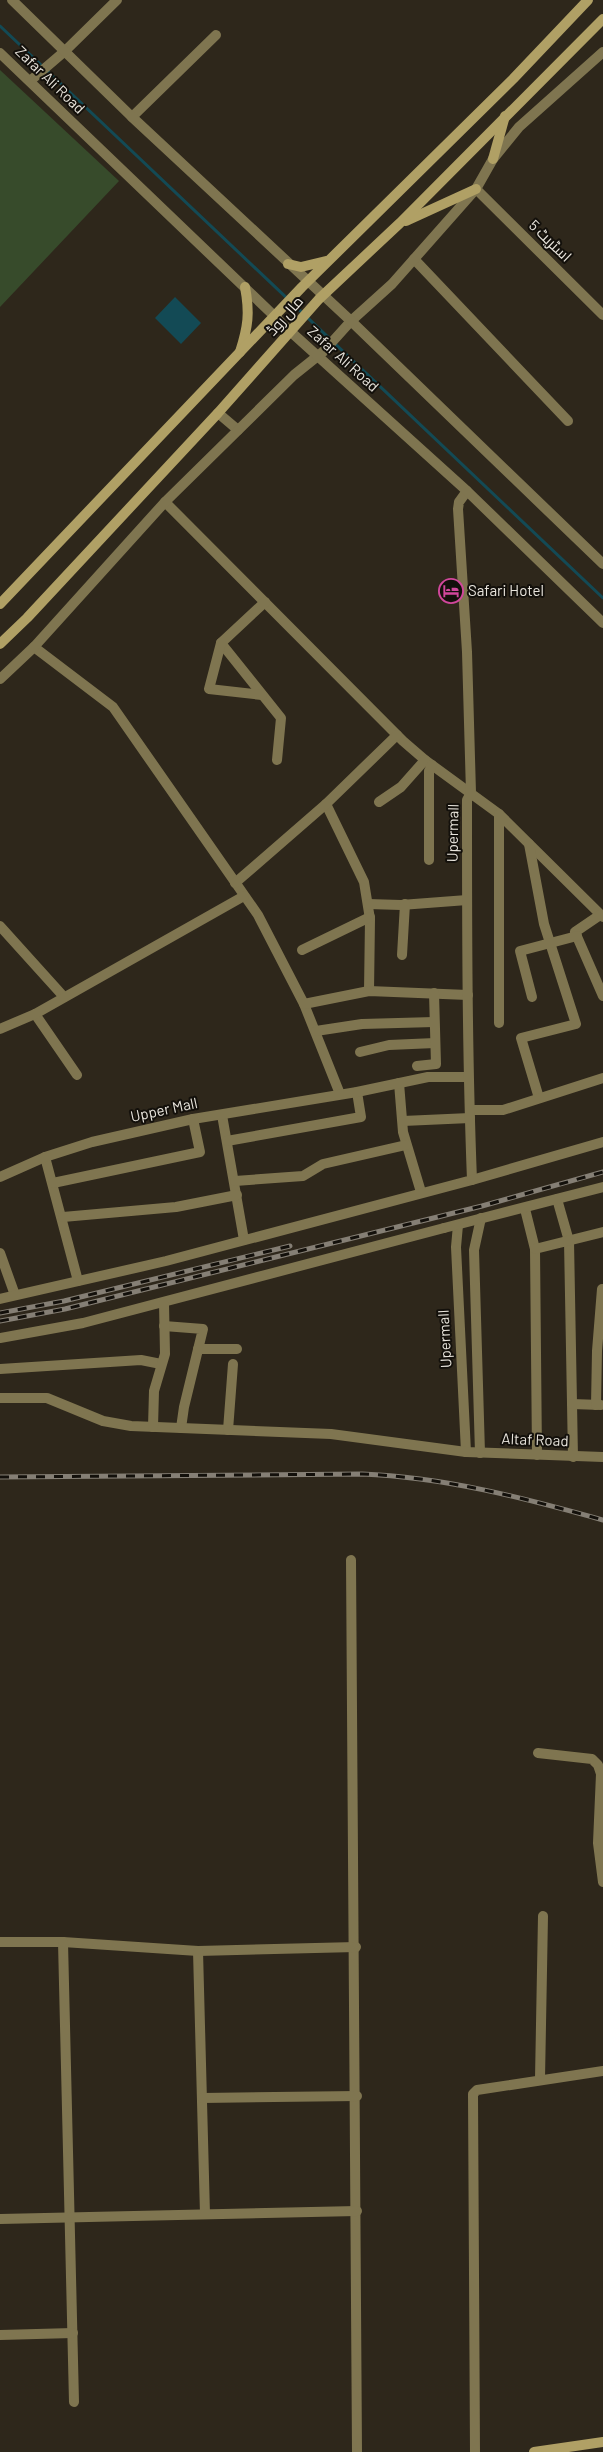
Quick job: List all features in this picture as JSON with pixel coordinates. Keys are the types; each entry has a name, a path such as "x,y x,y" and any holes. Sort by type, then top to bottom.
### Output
{"main road":[{"name":"مال روڈ","path":"0,604 305,284 513,79 588,0"},
{"name":"مال روڈ","path":"0,644 27,618 218,413 321,297 400,223 505,115 603,19"},
{"path":"493,160 505,115"},
{"path":"400,223 476,189"},
{"path":"288,264 311,266 330,260"},
{"path":"240,353 248,324 248,306 244,288"},
{"path":"534,2452 603,2442"}],"street":[{"name":"Zafar Ali Road","path":"12,0 132,117 288,264 305,284 603,564"},
{"path":"34,77 65,51 117,0"},
{"path":"132,117 216,36"},
{"path":"0,678 34,647 166,502 294,375 321,354 349,324 392,284 476,189 493,160 519,127 603,52"},
{"name":"Zafar Ali Road","path":"0,53 34,77 244,288 279,313 291,332 321,354 467,491 603,623"},
{"name":"اسٹریٹ 5","path":"476,189 603,314"},
{"path":"414,259 568,421"},
{"path":"218,413 238,430"},
{"name":"Upermall","path":"467,491 459,502 458,509 467,652 471,793 467,800 467,900 468,1077 472,1180"},
{"path":"166,502 397,735 429,762 499,814 602,916 575,932 603,996"},
{"path":"262,695 209,689 221,642 265,602"},
{"path":"221,642 281,718 277,760"},
{"path":"34,647 113,707 258,915 304,1004 340,1094"},
{"path":"234,883 326,804 397,735"},
{"path":"379,802 401,787 429,762"},
{"path":"429,762 429,860"},
{"path":"326,804 364,882 370,917 369,991"},
{"path":"499,814 499,1023"},
{"path":"530,844 544,924 552,943 576,1024 521,1038 539,1098"},
{"path":"0,1029 34,1014 244,896"},
{"path":"368,904 467,900"},
{"path":"402,955 405,904"},
{"path":"302,950 370,917"},
{"path":"0,926 64,997"},
{"path":"532,997 520,951 576,936"},
{"path":"304,1004 369,991 468,994"},
{"path":"417,1066 436,1064 434,993"},
{"path":"34,1014 76,1075"},
{"path":"316,1031 362,1024 434,1022"},
{"path":"360,1052 390,1045 435,1043"},
{"name":"Upper Mall","path":"0,1176 45,1157 92,1142 193,1119 357,1092 428,1077 468,1077"},
{"path":"403,1121 503,1110 603,1078"},
{"path":"399,1083 406,1144 421,1192"},
{"path":"227,1142 361,1116 357,1092"},
{"path":"222,1115 244,1240"},
{"path":"53,1183 200,1152 193,1119"},
{"path":"0,1300 244,1240 472,1180 603,1142"},
{"path":"234,1181 303,1176 323,1164 406,1144"},
{"path":"45,1157 63,1217 78,1280"},
{"path":"0,1338 83,1323 164,1303 603,1187"},
{"path":"63,1217 176,1207 237,1195"},
{"path":"557,1199 569,1241 573,1457"},
{"path":"525,1209 535,1250 537,1456"},
{"path":"480,1453 474,1250 481,1218"},
{"name":"Upermall","path":"458,1224 456,1246 466,1452"},
{"path":"535,1250 603,1232"},
{"path":"0,1253 15,1295"},
{"path":"572,1404 600,1405 597,1351 602,1289"},
{"path":"153,1427 154,1391 165,1354 164,1303"},
{"path":"164,1326 203,1329 181,1428"},
{"path":"198,1349 237,1349"},
{"path":"0,1369 141,1360 161,1364"},
{"path":"228,1430 233,1364"},
{"name":"Altaf Road","path":"0,1398 47,1398 103,1421 131,1426 331,1434 466,1452 603,1457"},
{"path":"351,1560 356,1947 358,2452"},
{"path":"538,1754 592,1759 598,1765 601,1774 598,1843 603,1882"},
{"path":"540,2079 543,1916"},
{"path":"0,1942 64,1942 198,1951 356,1947"},
{"path":"64,1942 74,2402"},
{"path":"198,1951 205,2214"},
{"path":"475,2452 473,2094 477,2090 603,2071"},
{"path":"202,2098 357,2096"},
{"path":"0,2219 357,2211"},
{"path":"0,2335 73,2333"}],"green space":[{"path":"0,70 119,181 0,307"}],"water":[{"path":"175,297 201,323 181,344 155,318"}],"waterway":[{"path":"0,26 603,598"}],"railway":[{"path":"0,1321 65,1309 482,1206 603,1172"},
{"path":"0,1313 64,1301 290,1246"},
{"path":"0,1477 362,1474 393,1476 423,1479 484,1490 603,1520"}],"place":[{"name":"Safari Hotel","path":"451,591"}]}
